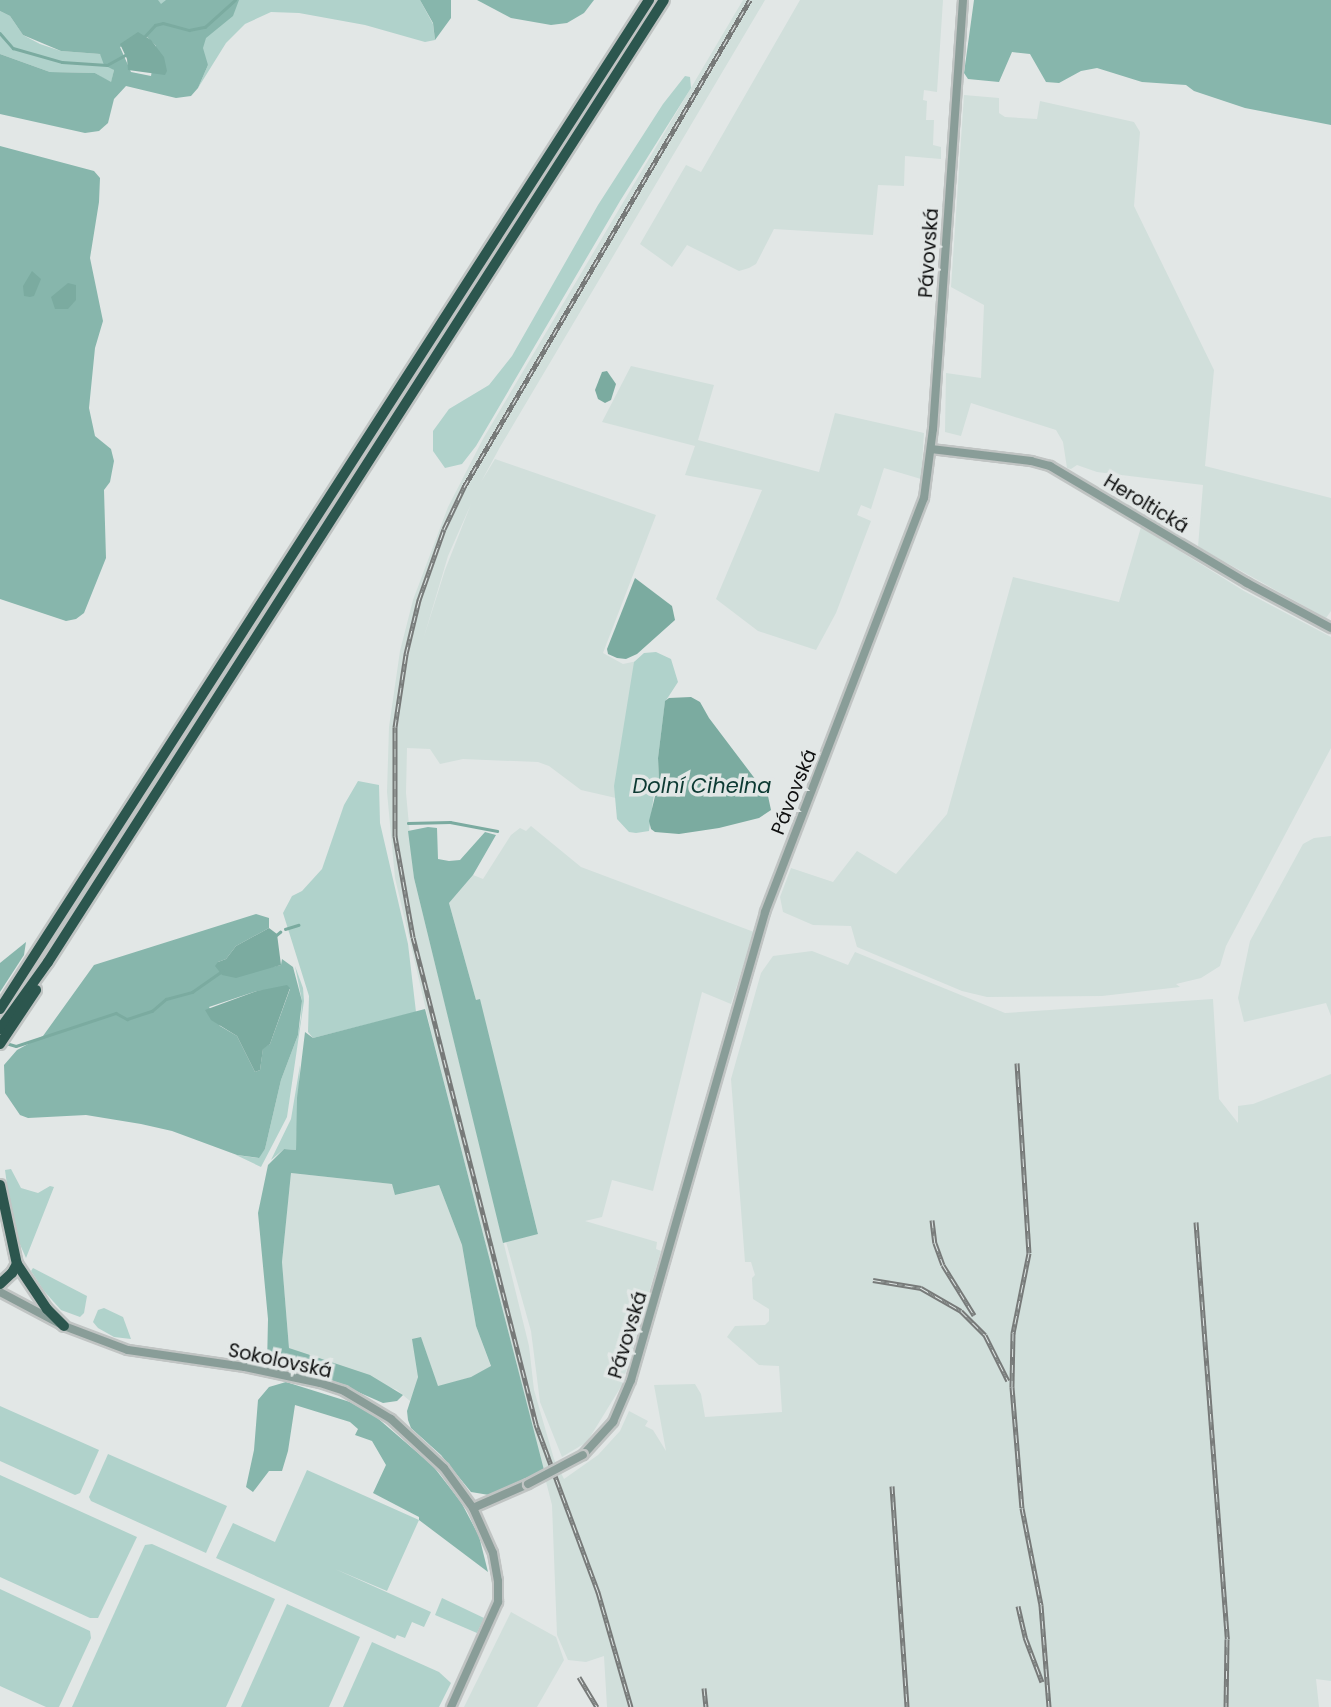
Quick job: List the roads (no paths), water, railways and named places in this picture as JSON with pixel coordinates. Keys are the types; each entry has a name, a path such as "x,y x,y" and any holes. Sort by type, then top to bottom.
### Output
{"highway":[{"path":"0,1029 649,0"},
{"path":"0,1044 9,1015 92,894 664,0"},
{"path":"0,1185 17,1264 47,1309 64,1326"},
{"path":"0,1284 17,1264"}],"street":[{"name":"Pávovská","path":"473,1508 528,1484 583,1455 613,1422 631,1380 765,912 918,522 932,449 963,0"},
{"name":"Heroltická","path":"932,449 1050,466 1247,583 1331,628"},
{"name":"Sokolovská","path":"0,1293 64,1326 128,1350 244,1367 344,1391 391,1419 444,1468 473,1508 493,1553 499,1597 451,1707"}],"water":[{"path":"138,32 151,40 164,57 167,71 165,75 128,70 127,59 120,44"},
{"path":"32,271 41,279 34,296 24,296 23,286"},
{"path":"68,283 76,285 76,300 68,309 55,309 51,297"},
{"path":"607,371 616,384 611,400 605,403 598,399 595,390 602,372"},
{"path":"635,578 672,606 675,620 637,654 626,659 617,658 608,654 607,649"},
{"name":"Dolní Cihelna","path":"691,697 700,702 768,796 771,810 759,818 719,828 679,834 655,832 649,821 659,780 658,758 665,701 669,698"},
{"path":"269,928 277,934 281,965 236,978 222,975 215,966 218,962 226,959 236,946"},
{"path":"287,985 290,988 270,1044 263,1049 260,1070 255,1072 237,1036 211,1020 205,1010 257,991"}],"waterway":[{"path":"144,37 155,25 163,23 189,30 205,27 235,0"},
{"path":"0,33 13,48 62,62 107,65 127,54"},
{"path":"408,823 450,822 497,831"},
{"path":"285,929 298,925"},
{"path":"274,937 280,932"},
{"path":"6,1043 16,1046 116,1013 127,1019 152,1011 166,999 192,992 222,971"}],"railway":[{"path":"631,1707 598,1592 536,1424 413,937 395,836 395,727 406,654 419,600 444,529 464,487 750,0"},
{"path":"1017,1063 1029,1253 1013,1333 1012,1387 1022,1508 1041,1605 1049,1707"},
{"path":"932,1220 935,1243 943,1265 974,1315"},
{"path":"1196,1222 1227,1639 1226,1707"},
{"path":"873,1280 921,1288 961,1311 985,1335 1008,1381"},
{"path":"892,1486 907,1707"},
{"path":"1018,1606 1025,1637 1042,1682"},
{"path":"579,1677 597,1707"},
{"path":"704,1688 706,1707"}]}
